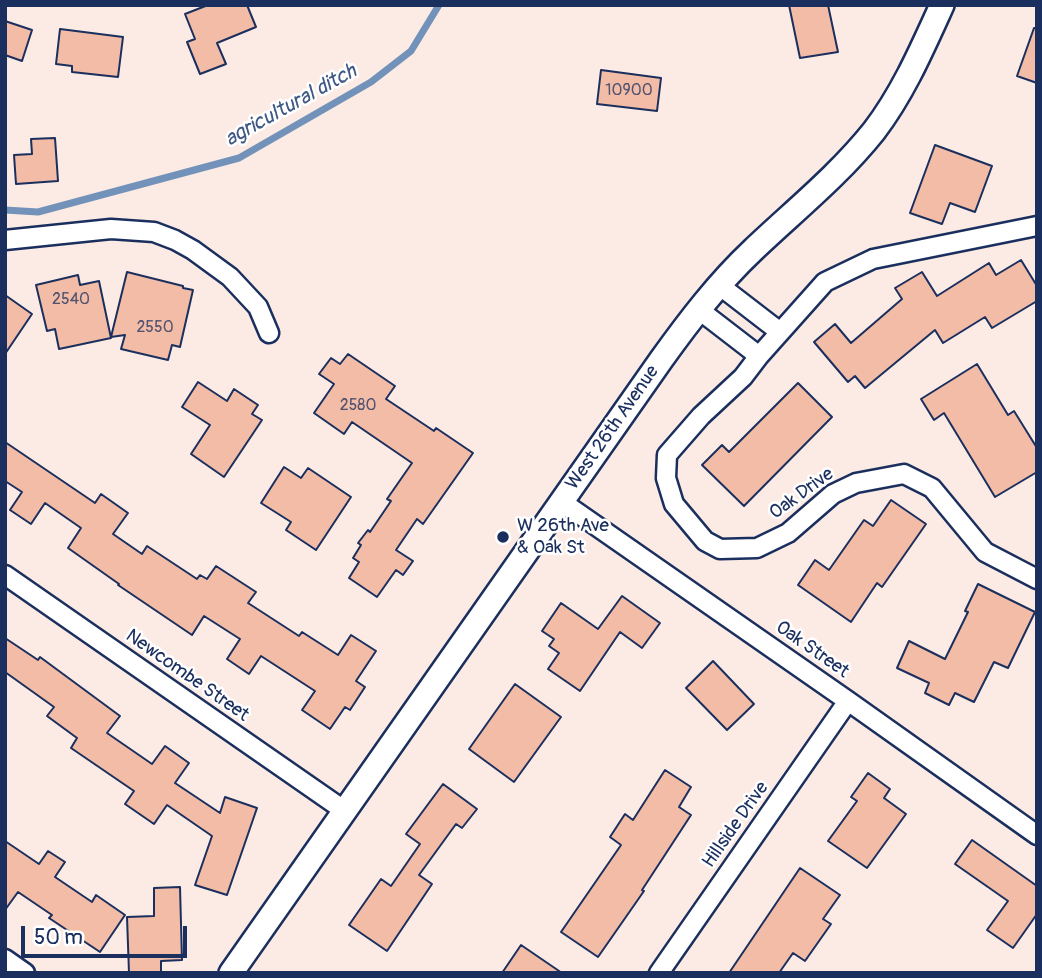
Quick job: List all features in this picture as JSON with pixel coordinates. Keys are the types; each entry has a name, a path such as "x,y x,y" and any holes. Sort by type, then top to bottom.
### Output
{"street":[{"name":"West 26th Avenue","path":"231,973 698,309 752,250 838,172 891,107 907,80 942,5"},
{"name":"Oak Drive","path":"1037,226 873,259 825,282 743,377 701,416 667,455 666,478 674,505 705,541 720,550 757,548 788,533 833,494 856,482 904,474 932,488 985,552 1037,579"},
{"path":"5,240 111,229 154,232 193,250 230,277 258,307 270,333"},
{"path":"719,285 780,332"},
{"path":"698,309 759,356"},
{"name":"Oak Street","path":"562,502 1037,835"},
{"name":"Newcombe Street","path":"5,575 345,811"},
{"name":"Hillside Drive","path":"659,973 848,701"},
{"path":"5,959 25,973"}],"building":[{"path":"208,5 247,5 256,27 217,43 226,64 200,74 187,42 195,39 185,14"},
{"path":"789,5 828,5 838,52 800,58"},
{"path":"5,21 32,30 22,61 5,55"},
{"path":"1034,28 1037,28 1037,83 1017,76"},
{"path":"60,29 123,37 118,77 72,72 72,66 56,64"},
{"path":"601,70 661,78 657,111 597,104"},
{"path":"55,138 58,181 16,184 14,155 32,154 31,139"},
{"path":"935,145 992,166 975,212 950,203 942,224 910,213"},
{"path":"1021,260 1037,286 1037,301 992,328 985,317 943,343 935,330 865,388 855,376 848,382 814,342 835,324 851,343 902,299 895,288 922,272 937,296 989,263 996,275"},
{"path":"127,272 193,290 180,347 172,345 168,360 121,349 125,335 111,337"},
{"path":"78,275 80,285 99,281 111,338 59,349 55,329 47,331 36,285"},
{"path":"5,295 32,314 5,354"},
{"path":"348,354 395,386 386,399 473,453 423,524 417,519 396,550 413,561 403,575 396,570 377,597 349,578 359,562 353,558 361,545 358,543 368,530 370,532 391,501 387,499 412,463 352,422 344,434 314,413 334,384 319,374 331,358 340,364"},
{"path":"977,364 1008,415 1014,411 1037,448 1037,472 995,497 944,413 934,420 921,399"},
{"path":"198,382 227,401 234,389 258,405 252,414 262,420 224,477 191,454 210,425 182,407"},
{"path":"798,383 832,417 744,506 702,465 722,445 729,452"},
{"path":"5,442 95,503 101,494 128,513 113,534 142,554 147,546 197,579 200,575 207,579 216,566 256,592 248,603 299,636 302,632 338,655 351,635 376,651 356,681 365,687 350,710 345,707 330,729 302,710 315,691 261,656 249,674 227,659 240,639 204,616 192,635 68,548 81,528 45,503 31,524 10,510 22,492 5,481"},
{"path":"284,467 301,478 308,468 351,497 316,550 286,530 291,522 261,503"},
{"path":"891,500 926,524 882,587 877,583 851,622 798,585 815,560 829,570 864,520 873,526"},
{"path":"978,584 1035,612 1008,668 994,662 974,702 955,693 949,705 925,693 929,683 897,668 909,641 945,659 968,612 965,611"},
{"path":"622,596 660,623 642,648 620,632 580,691 548,669 559,653 549,646 554,639 542,631 561,603 598,629"},
{"path":"5,638 38,660 40,657 120,716 107,733 152,764 165,746 189,763 175,783 220,813 225,797 257,808 227,895 195,885 212,836 167,805 154,824 125,804 134,791 71,748 77,738 47,716 54,707 5,672"},
{"path":"713,661 754,704 727,730 686,688"},
{"path":"515,684 561,717 514,782 469,749"},
{"path":"665,770 691,787 679,807 691,815 642,890 644,891 598,957 561,932 621,845 610,837 625,814 633,820"},
{"path":"868,773 890,789 884,798 906,814 867,868 828,841 857,801 851,797"},
{"path":"443,784 477,809 462,828 456,824 419,875 432,884 387,951 349,925 381,879 391,886 420,844 406,834"},
{"path":"972,840 1037,886 1037,914 1013,948 987,930 1008,901 955,864"},
{"path":"5,841 39,864 48,851 65,862 55,877 92,902 96,895 125,915 100,952 49,918 52,915 18,892 5,910"},
{"path":"800,868 840,895 823,919 831,924 805,961 793,953 779,973 729,973"},
{"path":"180,887 182,960 161,961 161,973 129,973 127,917 154,916 154,888"},
{"path":"521,945 562,973 502,973"}],"waterway":[{"name":"agricultural ditch","path":"5,210 38,212 239,158 371,82 411,51 439,5"}],"place":[{"name":"W 26th Ave & Oak St","path":"503,537"}]}
